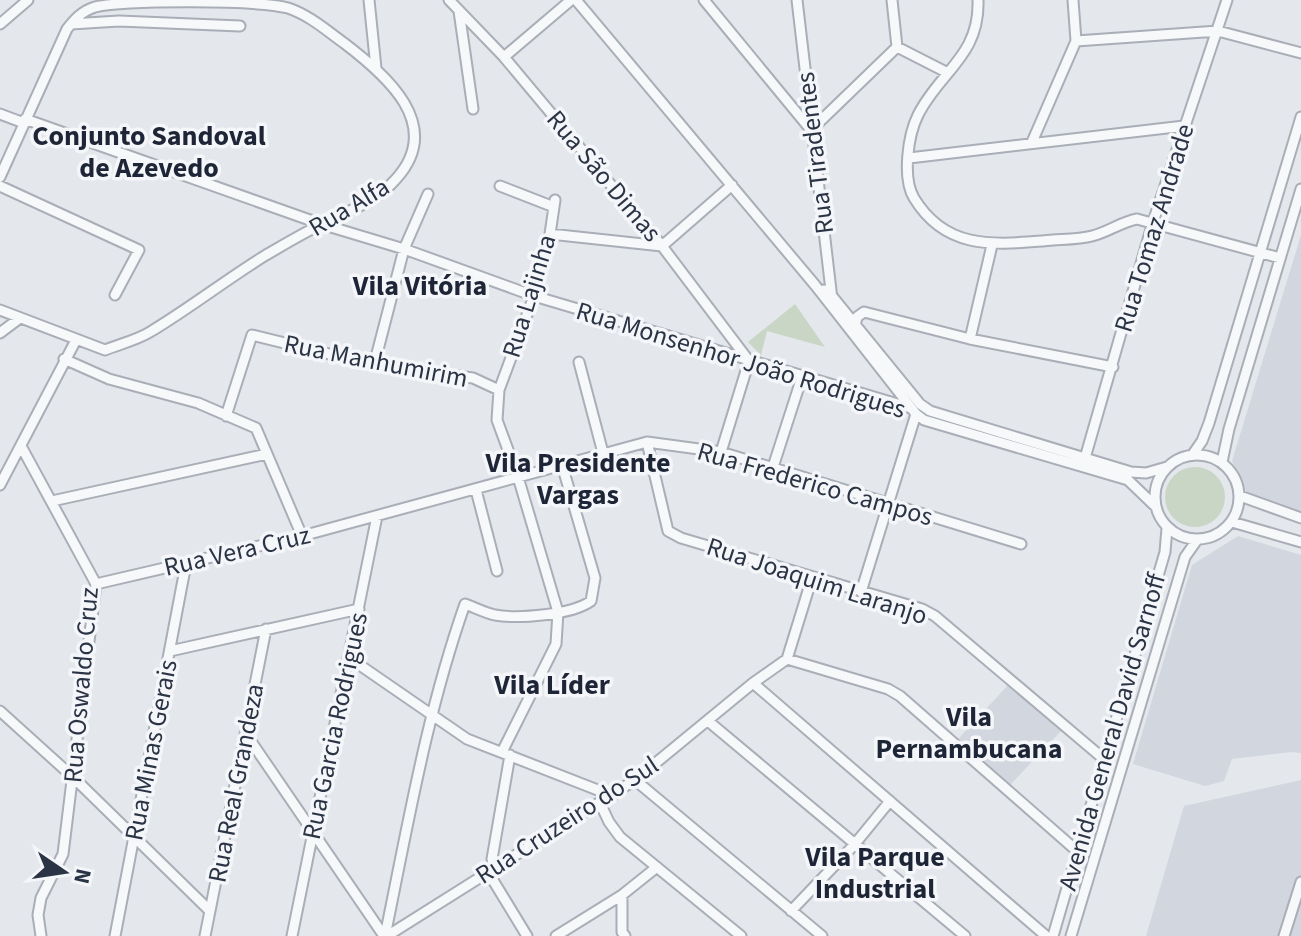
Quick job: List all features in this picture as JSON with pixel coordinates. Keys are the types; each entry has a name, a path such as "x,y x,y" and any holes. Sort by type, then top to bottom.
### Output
{"street":[{"path":"0,24 28,0"},
{"path":"369,0 376,68"},
{"name":"Rua São Dimas","path":"449,0 504,57 662,246 749,361"},
{"path":"504,57 574,0 815,285 855,326 916,409"},
{"path":"704,0 811,130 897,47"},
{"name":"Rua Tiradentes","path":"797,0 832,301"},
{"path":"892,0 897,47"},
{"path":"978,0 979,20 971,43 919,113 909,137 910,191 923,212 945,230 992,245 1091,236 1127,221 1153,222 1280,258"},
{"path":"1032,142 1076,41 1073,0"},
{"name":"Rua Tomaz Andrade","path":"1085,458 1153,222 1227,0"},
{"name":"Rua Alfa","path":"0,310 105,350 148,333 266,255 364,204 398,178 412,155 414,132 402,95 376,68 308,17 273,5 192,2 92,8 78,15 71,24"},
{"path":"459,11 473,109"},
{"path":"0,177 71,24 119,21 240,26"},
{"path":"1076,41 1218,31 1301,53"},
{"path":"897,47 948,73"},
{"path":"0,114 24,121"},
{"path":"1193,454 1209,423 1301,117"},
{"name":"Rua Monsenhor João Rodrigues","path":"24,121 534,296 1131,472 1146,473 1167,467"},
{"path":"909,158 1184,126"},
{"path":"550,234 662,246 732,185"},
{"path":"0,186 139,250 115,295"},
{"name":"Rua Lajinha","path":"499,390 534,296 550,234 554,204 500,186"},
{"path":"1222,462 1229,429 1301,189"},
{"path":"374,365 404,249 428,194"},
{"path":"970,339 992,245"},
{"path":"832,301 891,384 916,409"},
{"path":"855,326 857,317 864,312 970,339 1113,367"},
{"path":"0,333 20,318"},
{"name":"Rua Manhumirim","path":"226,416 252,335 374,365 473,378 499,390"},
{"path":"0,485 76,340"},
{"path":"64,359 109,379 177,396 256,428 302,536"},
{"path":"721,452 749,361"},
{"path":"579,362 603,453"},
{"path":"773,467 802,377"},
{"path":"882,399 888,396 891,384"},
{"path":"499,390 497,420 518,477 558,612 556,644 506,753 492,859 491,870 527,936"},
{"path":"861,592 916,409"},
{"name":"Rua Monsenhor João Rodrigues","path":"916,409 924,420 1128,480 1154,505"},
{"name":"Rua Frederico Campos","path":"377,516 647,442 721,452 1021,544"},
{"name":"Rua Joaquim Laranjo","path":"647,442 668,531 681,538 922,609 935,616 1105,760"},
{"name":"Rua Oswaldo Cruz","path":"21,446 96,584 63,854 41,898 38,915 41,936"},
{"path":"52,501 267,454"},
{"path":"1193,454 1210,456 1222,462 1233,473 1240,496 1239,509 1232,522 1221,532 1197,540 1181,537 1167,528 1154,505 1158,480 1167,467 1183,456 1193,454"},
{"path":"385,936 431,715 443,667 465,604 493,615 574,611 591,601 595,578 562,465"},
{"path":"476,490 497,571"},
{"path":"1240,496 1301,518"},
{"name":"Rua Vera Cruz","path":"96,584 377,516"},
{"name":"Rua Garcia Rodrigues","path":"292,936 377,516"},
{"path":"1232,522 1301,542"},
{"name":"Avenida General David Sarnoff","path":"1053,936 1165,552 1167,528"},
{"name":"Avenida General David Sarnoff","path":"1071,936 1185,557 1197,540"},
{"name":"Rua Minas Gerais","path":"115,936 186,564"},
{"path":"812,578 787,659 888,689 900,696 1077,851"},
{"path":"170,651 359,609"},
{"name":"Rua Real Grandeza","path":"205,936 266,629"},
{"path":"348,657 467,739 613,796"},
{"name":"Rua Cruzeiro do Sul","path":"385,936 613,796 787,659"},
{"path":"753,683 1046,936"},
{"path":"0,711 74,778 210,911"},
{"path":"708,721 965,936"},
{"path":"246,734 385,936"},
{"path":"635,780 822,936"},
{"path":"791,911 854,845 890,801"},
{"path":"600,803 620,837 741,936"},
{"path":"556,936 622,895 657,867"},
{"path":"1284,936 1301,882"},
{"path":"622,895 622,932 625,936"}],"shaded area":[{"path":"1301,235 1301,511 1248,495 1232,461"},
{"path":"1238,536 1301,555 1301,753 1232,759 1224,781 1205,786 1133,764 1192,565"},
{"path":"1010,683 1061,731 1010,785 959,738"},
{"path":"1301,780 1301,936 1146,936 1184,806"}],"green space":[{"path":"795,304 825,347 767,331 761,355 748,342"},
{"path":"1195,467 1207,469 1216,476 1223,485 1223,509 1216,518 1207,525 1195,527 1183,525 1174,518 1167,509 1165,497 1167,485 1174,476 1183,469"}],"district":[{"name":"Conjunto Sandoval de Azevedo","path":"149,152"},
{"name":"Vila Vitória","path":"420,286"},
{"name":"Vila Presidente Vargas","path":"578,479"},
{"name":"Vila Líder","path":"552,685"},
{"name":"Vila Pernambucana","path":"969,733"},
{"name":"Vila Parque Industrial","path":"875,873"}]}
